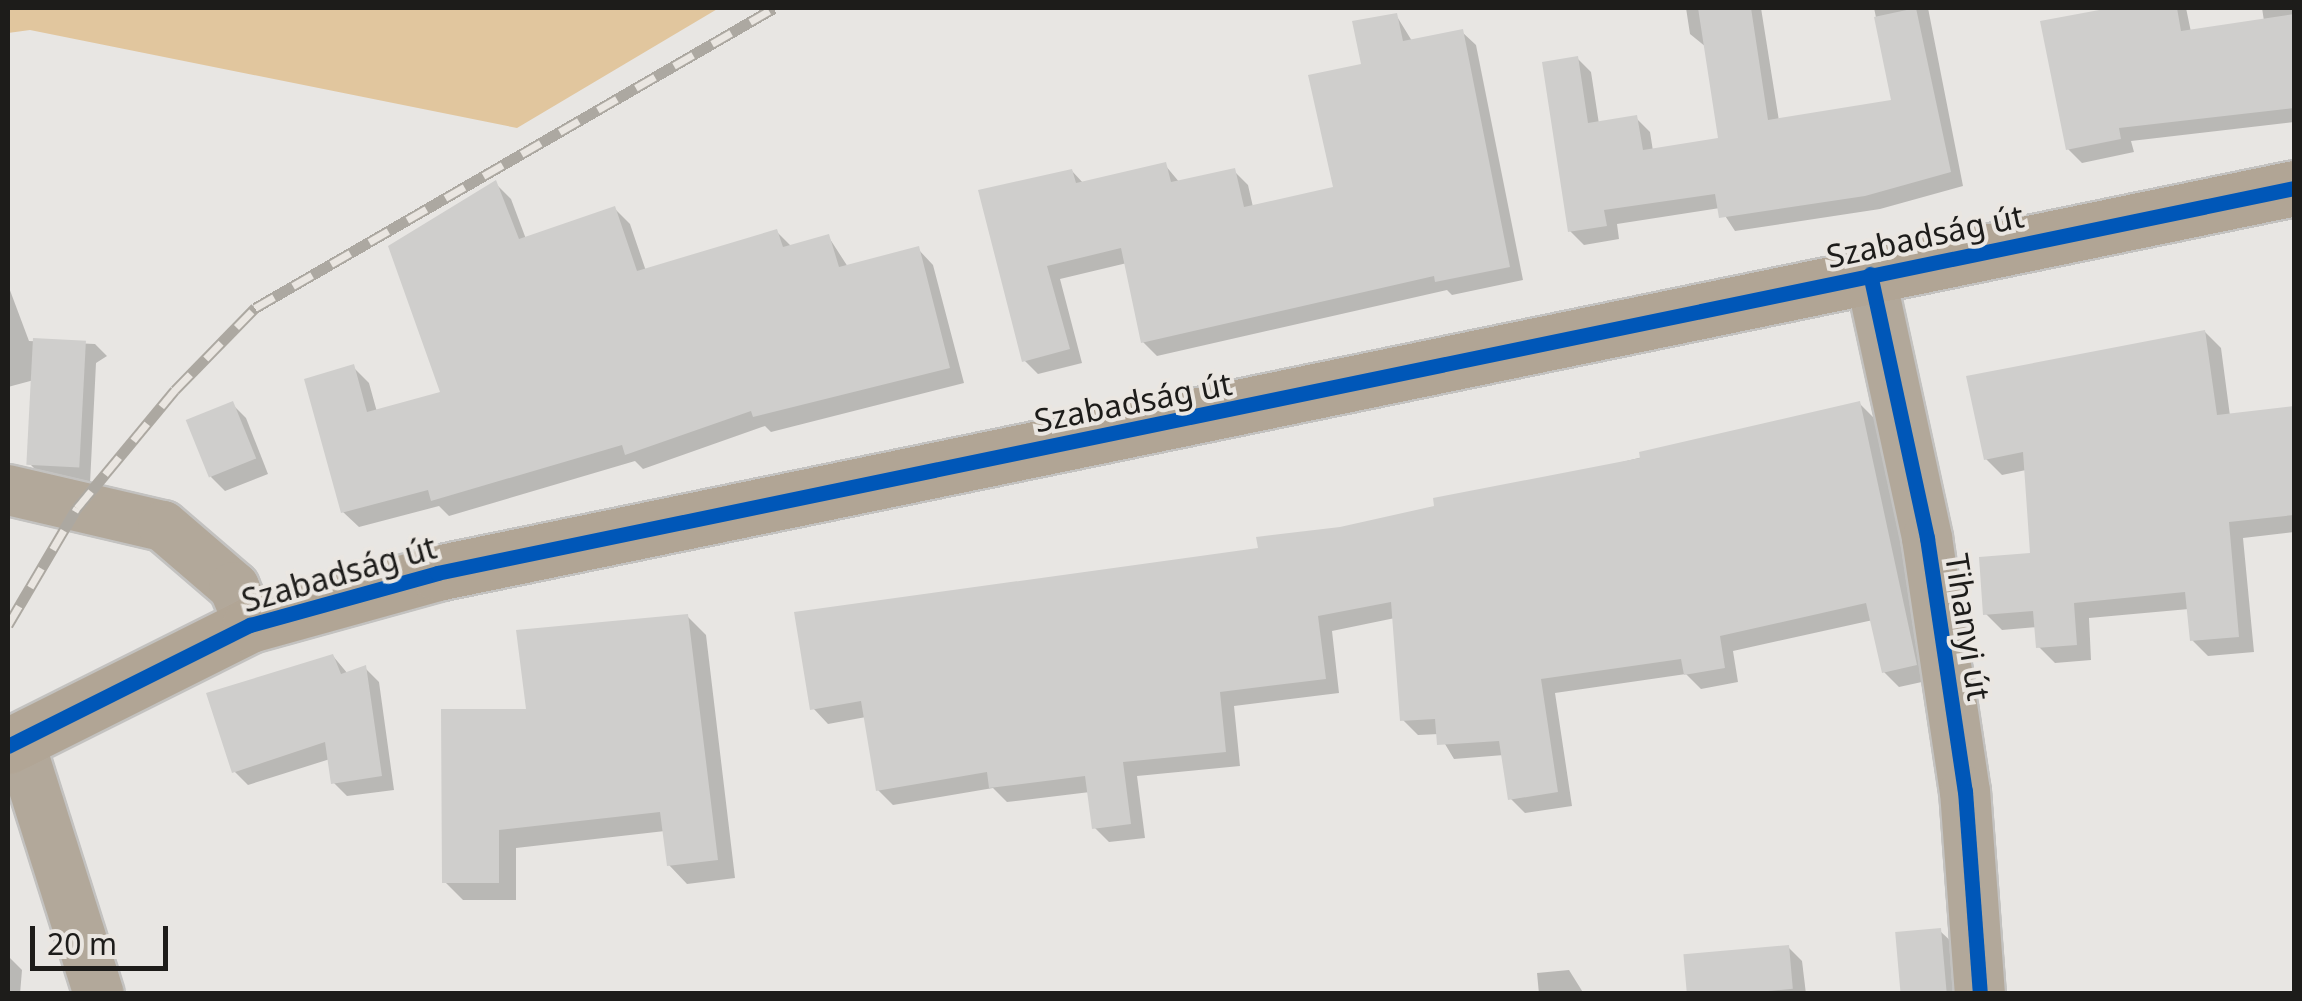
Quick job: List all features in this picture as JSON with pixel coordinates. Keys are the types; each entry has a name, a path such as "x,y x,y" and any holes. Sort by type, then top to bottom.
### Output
{"street":[{"name":"Szabadság út","path":"13,744 250,625 436,573 2294,188"},
{"name":"Tihanyi út","path":"1870,274 1933,577 1965,791 1980,994"},
{"name":"Szabadság út","path":"8,490 163,526 234,587 250,625"},
{"path":"13,744 99,994"}],"shaded area":[{"path":"8,8 719,8 517,128 30,30 8,33"}],"building":[{"path":"1698,8 1751,8 1768,120 1891,100 1874,17 1916,8 1951,172 1865,196 1719,218 1715,194 1604,210 1607,226 1568,232 1542,62 1578,56 1588,123 1637,115 1643,150 1718,138"},
{"path":"2110,8 2177,8 2181,31 2294,14 2294,108 2119,128 2121,139 2066,150 2040,21"},
{"path":"1397,13 1403,41 1463,29 1510,267 1435,282 1434,276 1141,343 1121,248 1047,266 1070,349 1022,362 978,190 1072,169 1076,183 1166,162 1171,182 1235,168 1244,207 1333,187 1308,75 1361,64 1352,21"},
{"path":"496,180 519,239 615,206 637,271 777,229 783,247 829,234 839,267 919,246 950,368 753,417 751,411 625,455 622,445 431,501 428,490 341,513 304,379 354,364 367,412 440,392 388,246"},
{"path":"2205,330 2217,415 2294,406 2294,515 2229,522 2239,637 2190,641 2185,592 2074,603 2077,645 2036,648 2033,611 1983,615 1979,557 2030,553 2023,452 1984,460 1966,376"},
{"path":"33,338 86,341 79,468 26,465"},
{"path":"233,401 256,458 209,478 186,420"},
{"path":"1860,401 1917,665 1882,673 1866,603 1720,636 1725,668 1684,675 1681,659 1541,679 1558,792 1508,800 1499,741 1437,745 1435,719 1400,721 1391,602 1318,616 1326,679 1220,692 1226,752 1123,762 1131,824 1092,829 1085,776 989,788 987,772 876,791 861,701 810,710 794,612 1258,548 1256,537 1340,527 1434,506 1433,498 1640,458 1639,452"},
{"path":"688,614 718,860 667,866 660,812 499,830 499,883 442,883 441,709 526,709 516,630"},
{"path":"333,654 341,674 366,665 382,776 331,784 325,742 232,773 206,693"},
{"path":"1941,928 1947,994 1901,994 1895,932"},
{"path":"1789,945 1793,989 1687,994 1683,954"}],"railway":[{"path":"8,625 77,508 175,390 255,308 774,8"}],"cycle path":[{"path":"8,746 250,625 437,573 2294,188"},
{"path":"1870,274 1927,538 1965,791 1980,994"}]}
